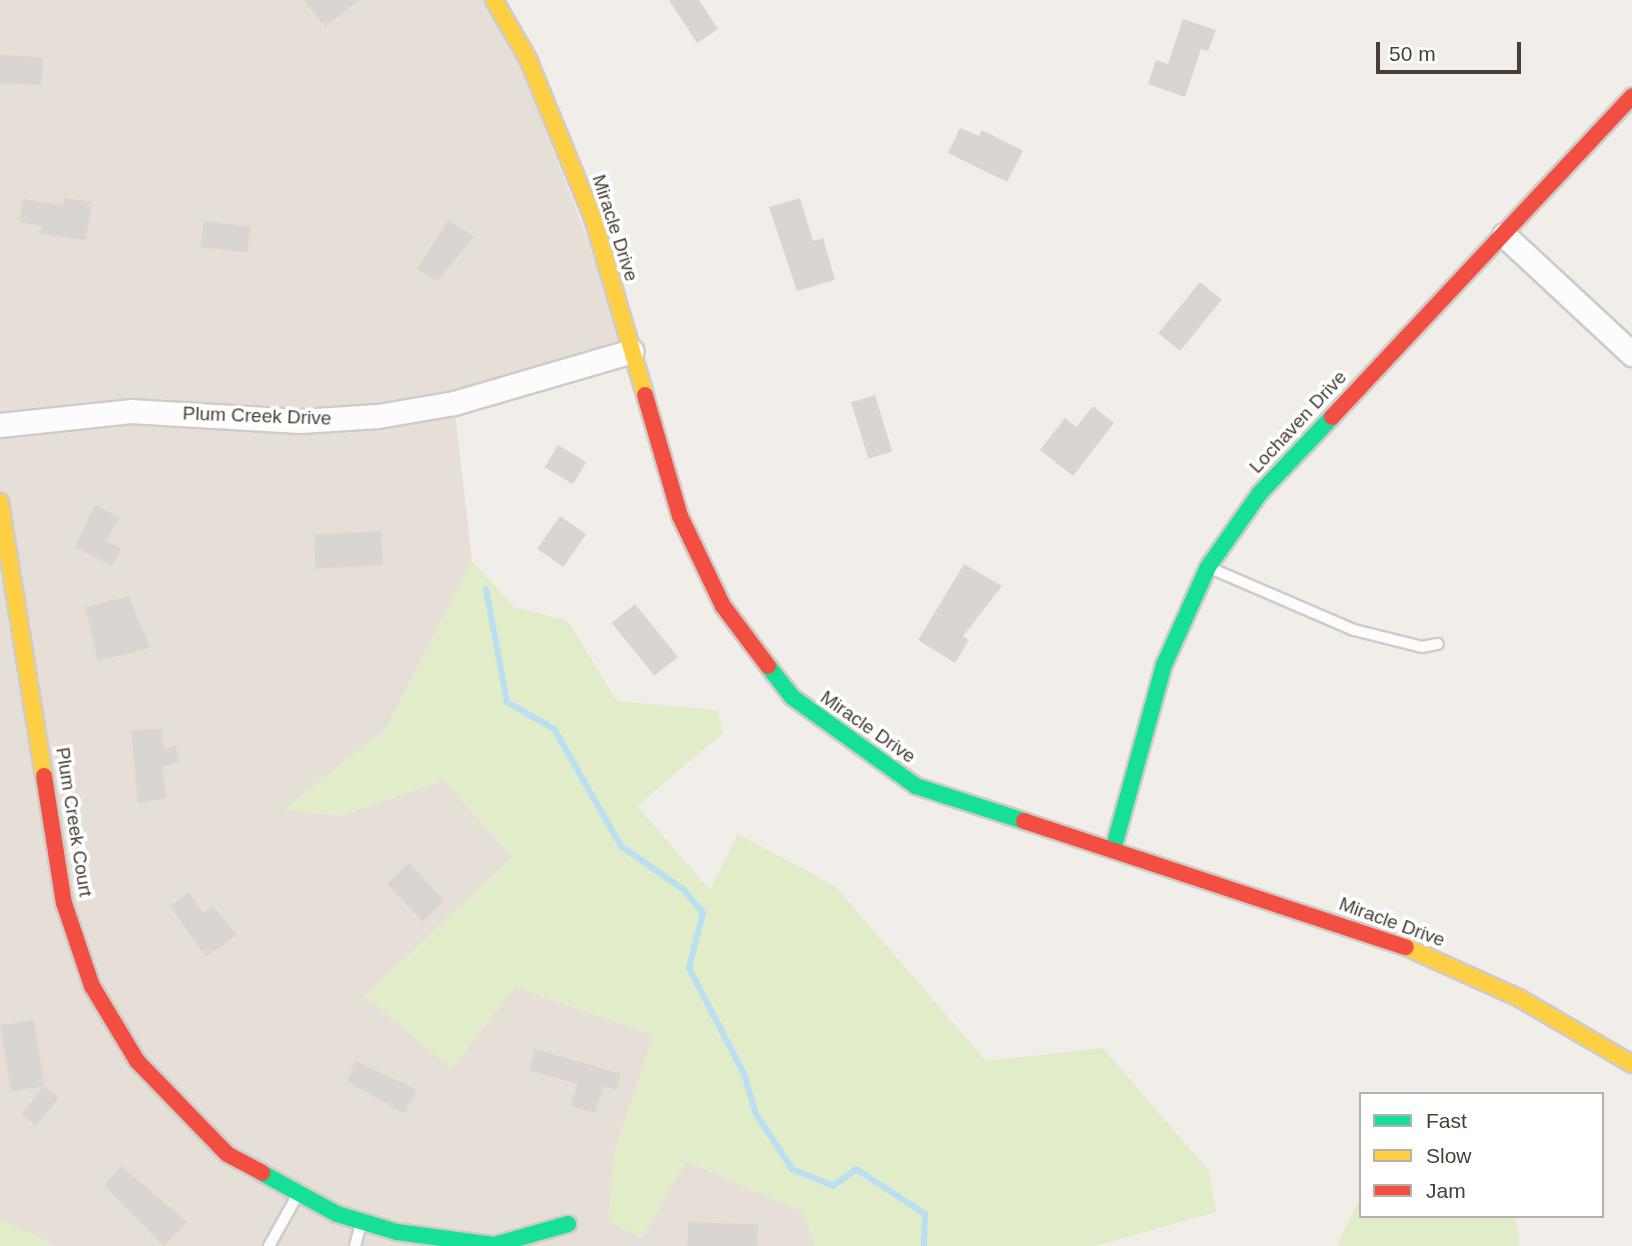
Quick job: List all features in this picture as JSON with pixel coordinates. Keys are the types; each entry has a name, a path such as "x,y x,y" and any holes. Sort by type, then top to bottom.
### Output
{"street":[{"name":"Miracle Drive","path":"494,0 528,59 593,218 632,351 701,564 756,655 792,697 916,786 1410,948 1519,998 1632,1064"},
{"name":"Lochaven Drive","path":"1113,849 1164,665 1208,567 1260,493 1632,96"},
{"path":"1504,235 1632,354"},
{"name":"Plum Creek Drive","path":"0,425 130,411 300,421 378,416 453,403 632,351"},
{"name":"Plum Creek Court","path":"0,502 64,903 92,986 137,1061 180,1112 227,1154 297,1196 362,1222 494,1245 568,1224"}],"lane":[{"path":"1208,567 1354,630 1422,648 1438,644"},
{"path":"271,1245 297,1196"},
{"path":"355,1246 362,1222"}],"shaded area":[{"path":"0,0 494,0 632,351 454,403 472,561 387,727 285,809 340,816 444,780 512,857 365,996 515,987 654,1035 614,1152 642,1238 686,1161 803,1212 815,1246 54,1246 0,1220"}],"green space":[{"path":"472,561 514,607 568,621 617,701 718,710 723,733 637,806 710,890 738,834 835,886 986,1061 1103,1048 1209,1171 1216,1212 1095,1246 815,1246 803,1212 686,1161 642,1238 608,1221 614,1152 654,1035 515,987 452,1069 365,996 512,857 444,780 340,816 284,809 387,727"},
{"path":"1359,1199 1359,1218 1515,1218 1520,1246 1337,1246"},
{"path":"0,1220 41,1237 54,1246 0,1246"}],"building":[{"path":"304,0 359,0 325,27"},
{"path":"669,0 699,0 718,29 697,43"},
{"path":"1183,19 1216,30 1208,51 1201,49 1185,97 1148,84 1156,60 1168,64"},
{"path":"0,55 43,57 41,85 0,83"},
{"path":"960,128 979,136 982,130 1023,151 1007,182 948,153"},
{"path":"64,198 92,202 86,240 41,234 42,226 19,222 23,199 63,205"},
{"path":"800,198 813,241 823,238 835,280 797,291 769,207"},
{"path":"448,220 474,237 437,281 417,269"},
{"path":"204,221 251,227 247,253 201,247"},
{"path":"1200,282 1222,300 1180,351 1158,333"},
{"path":"875,395 892,451 868,459 851,402"},
{"path":"1093,406 1114,423 1073,476 1040,450 1065,418 1076,427"},
{"path":"558,445 586,462 573,484 545,467"},
{"path":"95,505 119,517 106,541 121,548 112,566 75,547"},
{"path":"560,516 586,534 563,567 537,549"},
{"path":"381,531 383,565 316,568 314,535"},
{"path":"964,564 1002,586 963,636 969,640 955,663 918,640"},
{"path":"129,596 150,648 98,661 85,607"},
{"path":"635,604 678,657 654,676 612,623"},
{"path":"161,729 164,748 176,746 179,763 162,766 167,798 138,803 131,730"},
{"path":"409,863 444,901 423,921 387,883"},
{"path":"189,892 203,913 213,906 237,935 206,957 170,906"},
{"path":"34,1020 44,1086 11,1091 0,1025"},
{"path":"535,1049 621,1074 616,1090 603,1086 595,1113 571,1106 577,1084 529,1070"},
{"path":"355,1061 416,1089 405,1114 347,1081"},
{"path":"44,1086 59,1098 36,1126 21,1114"},
{"path":"121,1166 187,1222 164,1246 104,1185"},
{"path":"688,1222 758,1224 757,1246 687,1246"}],"waterway":[{"path":"486,589 507,702 554,729 621,846 684,890 703,913 689,968 744,1074 756,1114 792,1169 833,1186 856,1169 925,1214 924,1246"}],"traffic: fast":[{"path":"1113,850 1164,665 1208,567 1260,493 1332,417"},
{"path":"768,666 792,697 916,786 1024,821"},
{"path":"262,1173 337,1214 397,1232 494,1245 568,1224"}],"traffic: slow":[{"path":"494,0 528,59 593,218 645,395"},
{"path":"0,502 44,776"},
{"path":"1406,947 1519,998 1632,1064"}],"traffic: jam":[{"path":"1332,417 1632,96"},
{"path":"645,395 680,516 723,606 768,666"},
{"path":"44,776 64,903 92,986 137,1061 227,1154 262,1173"},
{"path":"1024,821 1406,947"}]}
